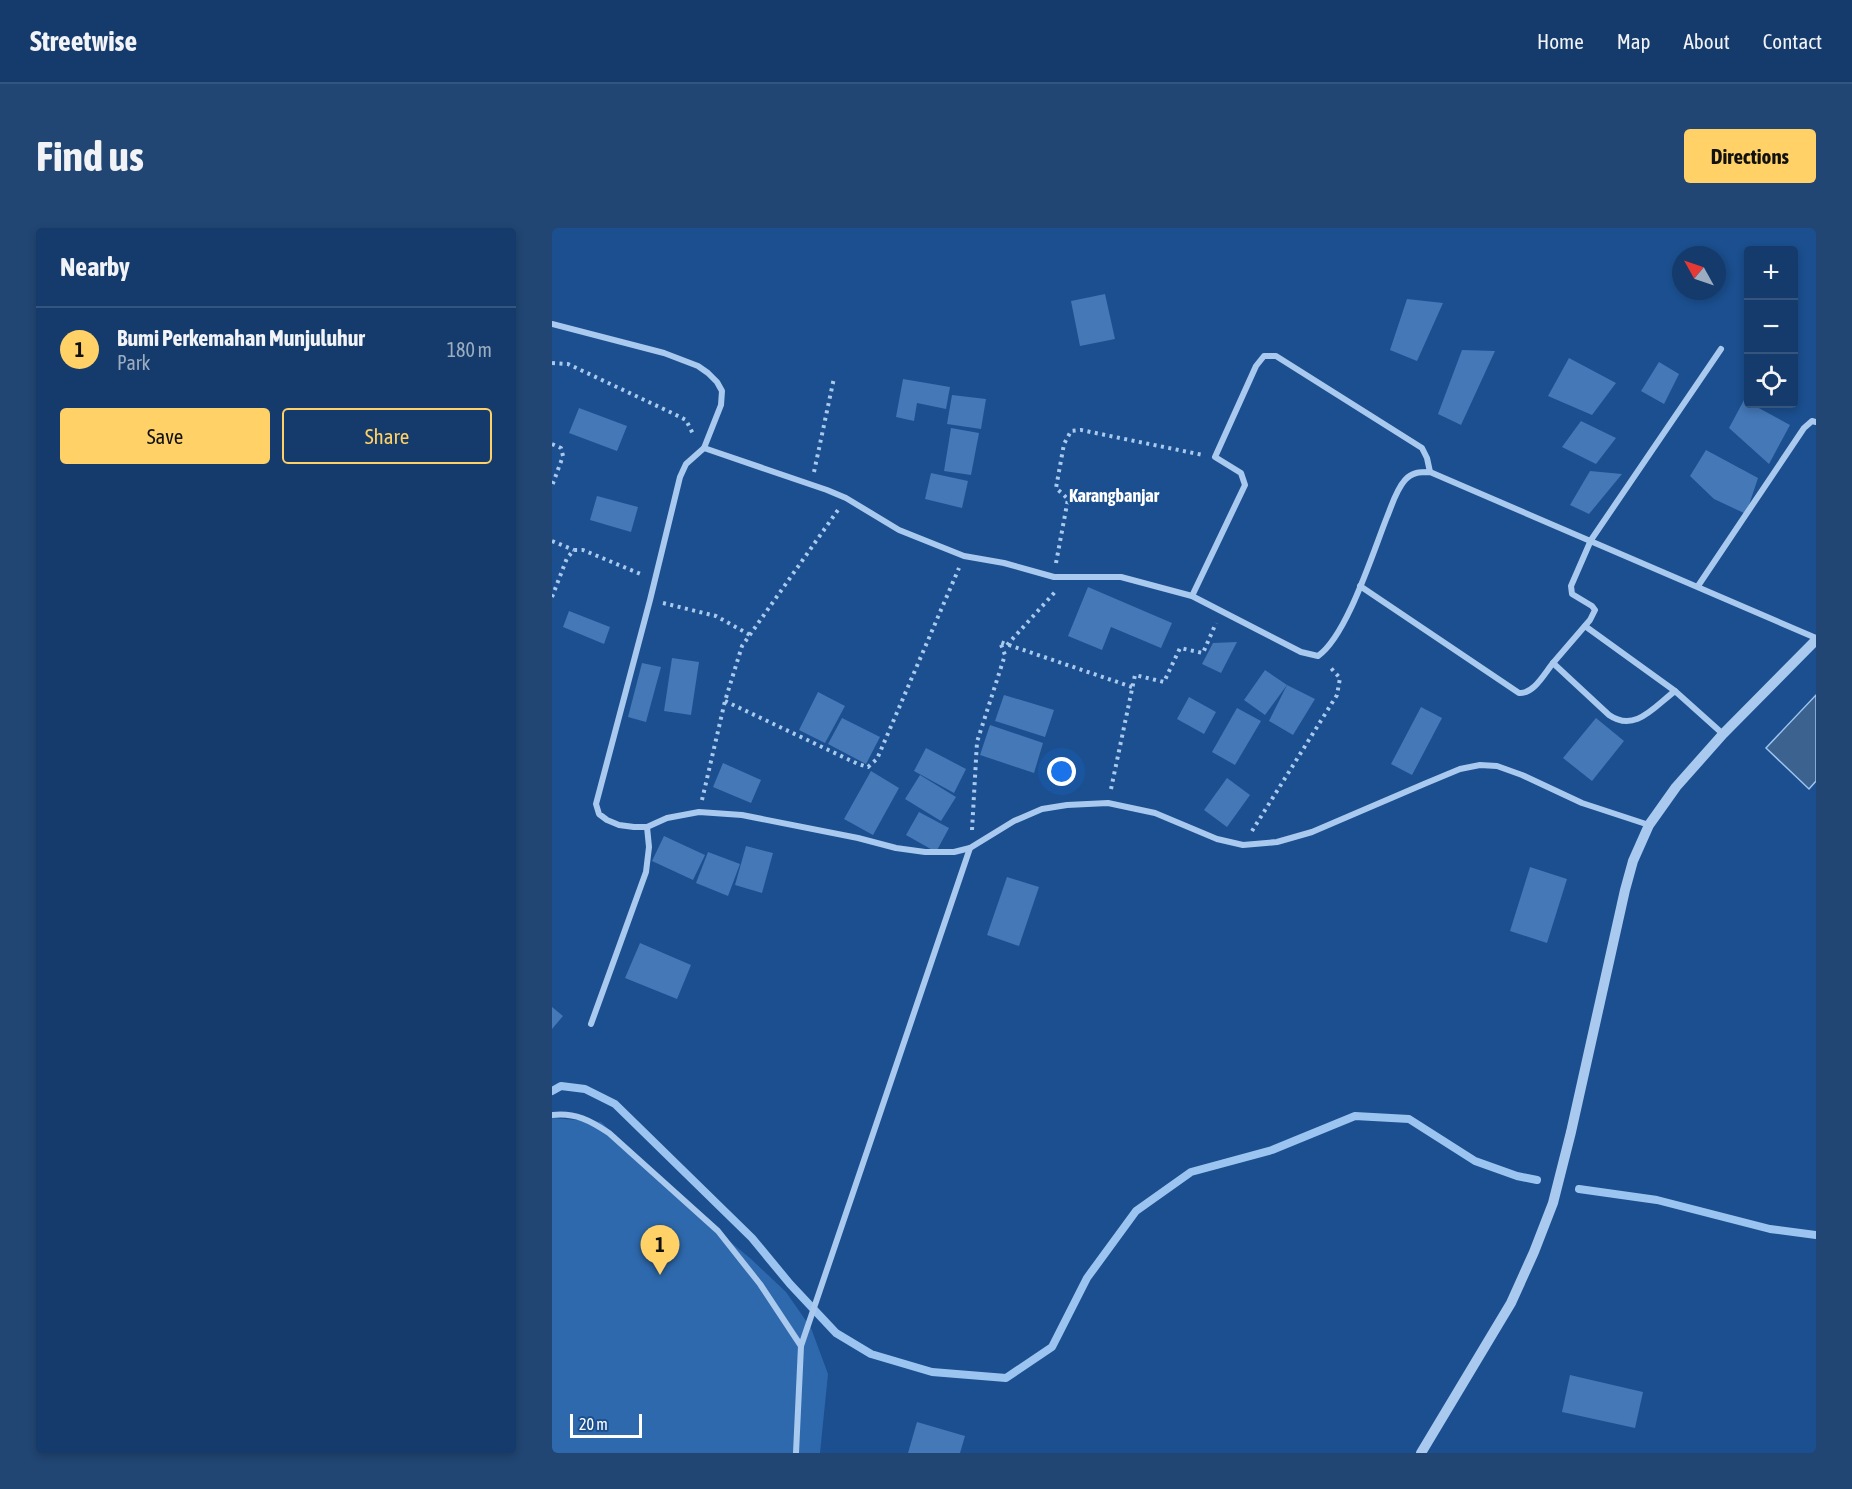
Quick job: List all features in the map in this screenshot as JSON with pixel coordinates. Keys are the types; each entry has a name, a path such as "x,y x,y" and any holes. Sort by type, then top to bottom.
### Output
{"street":[{"path":"552,324 664,353 698,366 717,382 722,391 721,405 704,448 686,464 680,477 596,804 600,814 607,820 619,825 647,827 668,818 699,812 742,815 925,852 954,852 970,848 1014,821 1042,809 1108,803 1155,813 1217,839 1243,845 1277,842 1312,832 1460,769 1480,765 1497,766 1582,803 1649,825"},
{"path":"1360,586 1519,693 1526,693 1585,627 1595,610 1572,594 1571,586 1591,540 1721,349"},
{"path":"1192,596 1245,485 1241,473 1215,457 1256,366 1264,357 1276,356 1422,448 1428,458 1430,472"},
{"path":"1698,586 1803,428 1812,421 1816,422"},
{"path":"704,448 846,498 899,530 964,556 1004,563 1054,577 1121,577 1192,596 1301,652 1318,656 1336,638 1360,586 1395,496 1405,480 1414,473 1430,472 1816,639 1723,734 1676,787 1649,825 1633,861 1625,890 1553,1203 1511,1303 1421,1453"},
{"path":"1585,627 1675,691 1723,734"},
{"path":"1553,663 1609,715 1624,722 1639,720 1675,691"},
{"path":"591,1024 646,872 650,847 647,827"},
{"path":"796,1453 801,1346 970,848"},
{"path":"552,1115 576,1115 591,1120 609,1133 718,1231 760,1284 801,1346"}],"path":[{"path":"552,363 568,364 686,420 692,434 704,448"},
{"path":"811,484 834,378"},
{"path":"1054,577 1068,499 1056,488 1064,444 1071,432 1081,430 1215,457"},
{"path":"552,444 561,448 563,456 552,486"},
{"path":"699,812 725,701 740,653 750,635 846,498"},
{"path":"552,541 574,550 583,550 638,572 654,581"},
{"path":"552,597 567,558 574,550"},
{"path":"725,701 868,767 877,759 964,556"},
{"path":"1008,645 1069,577"},
{"path":"650,600 716,615 750,635"},
{"path":"1108,803 1135,675 1164,682 1180,648 1203,653 1221,611"},
{"path":"970,848 977,742 1005,655 1000,642 1132,687"},
{"path":"1243,845 1337,695 1340,678 1318,656"}],"shaded area":[{"path":"1816,695 1816,781 1809,789 1766,748"},
{"path":"552,1118 601,1122 705,1221 786,1292 811,1328 828,1374 820,1453 552,1453"}],"building":[{"path":"1105,294 1115,339 1080,346 1071,301"},
{"path":"1407,299 1443,303 1417,361 1390,350"},
{"path":"1462,350 1495,351 1461,425 1438,414"},
{"path":"1569,358 1616,383 1592,415 1548,396"},
{"path":"1659,362 1679,374 1664,404 1641,391"},
{"path":"903,379 950,387 946,409 917,403 914,421 896,417"},
{"path":"952,395 986,399 981,429 947,424"},
{"path":"1744,400 1744,408 1759,408 1790,425 1769,464 1729,428"},
{"path":"579,408 627,426 617,451 569,433"},
{"path":"1581,421 1616,438 1596,464 1562,447"},
{"path":"951,428 979,433 971,475 944,471"},
{"path":"1706,450 1758,478 1746,514 1714,499 1690,476"},
{"path":"1590,471 1622,474 1589,514 1570,505"},
{"path":"931,473 968,481 962,508 925,499"},
{"path":"597,496 638,507 631,532 590,520"},
{"path":"1088,587 1172,623 1161,648 1111,627 1102,650 1068,636"},
{"path":"569,611 610,627 604,644 563,627"},
{"path":"1237,642 1221,673 1202,664 1213,643"},
{"path":"672,658 699,662 691,715 664,711"},
{"path":"642,663 661,667 646,722 628,717"},
{"path":"1265,670 1287,685 1265,715 1244,700"},
{"path":"1287,685 1315,699 1293,735 1269,721"},
{"path":"818,692 845,706 825,743 799,730"},
{"path":"1004,695 1054,710 1045,737 995,721"},
{"path":"1189,697 1216,712 1204,734 1177,719"},
{"path":"1421,707 1442,718 1412,775 1391,764"},
{"path":"1237,708 1261,721 1235,765 1212,752"},
{"path":"842,718 880,737 866,764 828,744"},
{"path":"1596,718 1624,741 1592,781 1563,758"},
{"path":"990,725 1043,743 1034,773 980,755"},
{"path":"926,748 966,769 954,793 914,771"},
{"path":"723,763 761,780 751,803 713,787"},
{"path":"871,771 899,788 873,835 844,819"},
{"path":"920,775 956,797 941,821 905,799"},
{"path":"1227,778 1250,795 1227,827 1204,810"},
{"path":"919,812 949,828 936,852 906,835"},
{"path":"664,836 705,855 693,880 652,861"},
{"path":"746,846 773,853 762,893 735,885"},
{"path":"708,852 740,864 728,896 696,883"},
{"path":"1530,867 1567,879 1547,943 1510,931"},
{"path":"1007,877 1039,887 1019,946 987,935"},
{"path":"640,943 691,965 677,999 625,978"},
{"path":"552,1007 563,1016 552,1029"},
{"path":"1570,1375 1643,1392 1635,1428 1562,1412"},
{"path":"917,1422 965,1436 960,1453 908,1453"}],"waterway":[{"path":"552,1091 561,1086 585,1089 615,1104 752,1238 790,1284 836,1333 871,1354 932,1372 1006,1378 1052,1347 1087,1278 1136,1211 1191,1172 1272,1150 1355,1116 1409,1119 1475,1161 1517,1176 1537,1180"},
{"path":"1579,1189 1657,1200 1770,1229 1816,1235"}],"place":[{"name":"Bumi Perkemahan Munjuluhur","path":"660,1275"}],"district":[{"name":"Karangbanjar","path":"1114,495"}]}
